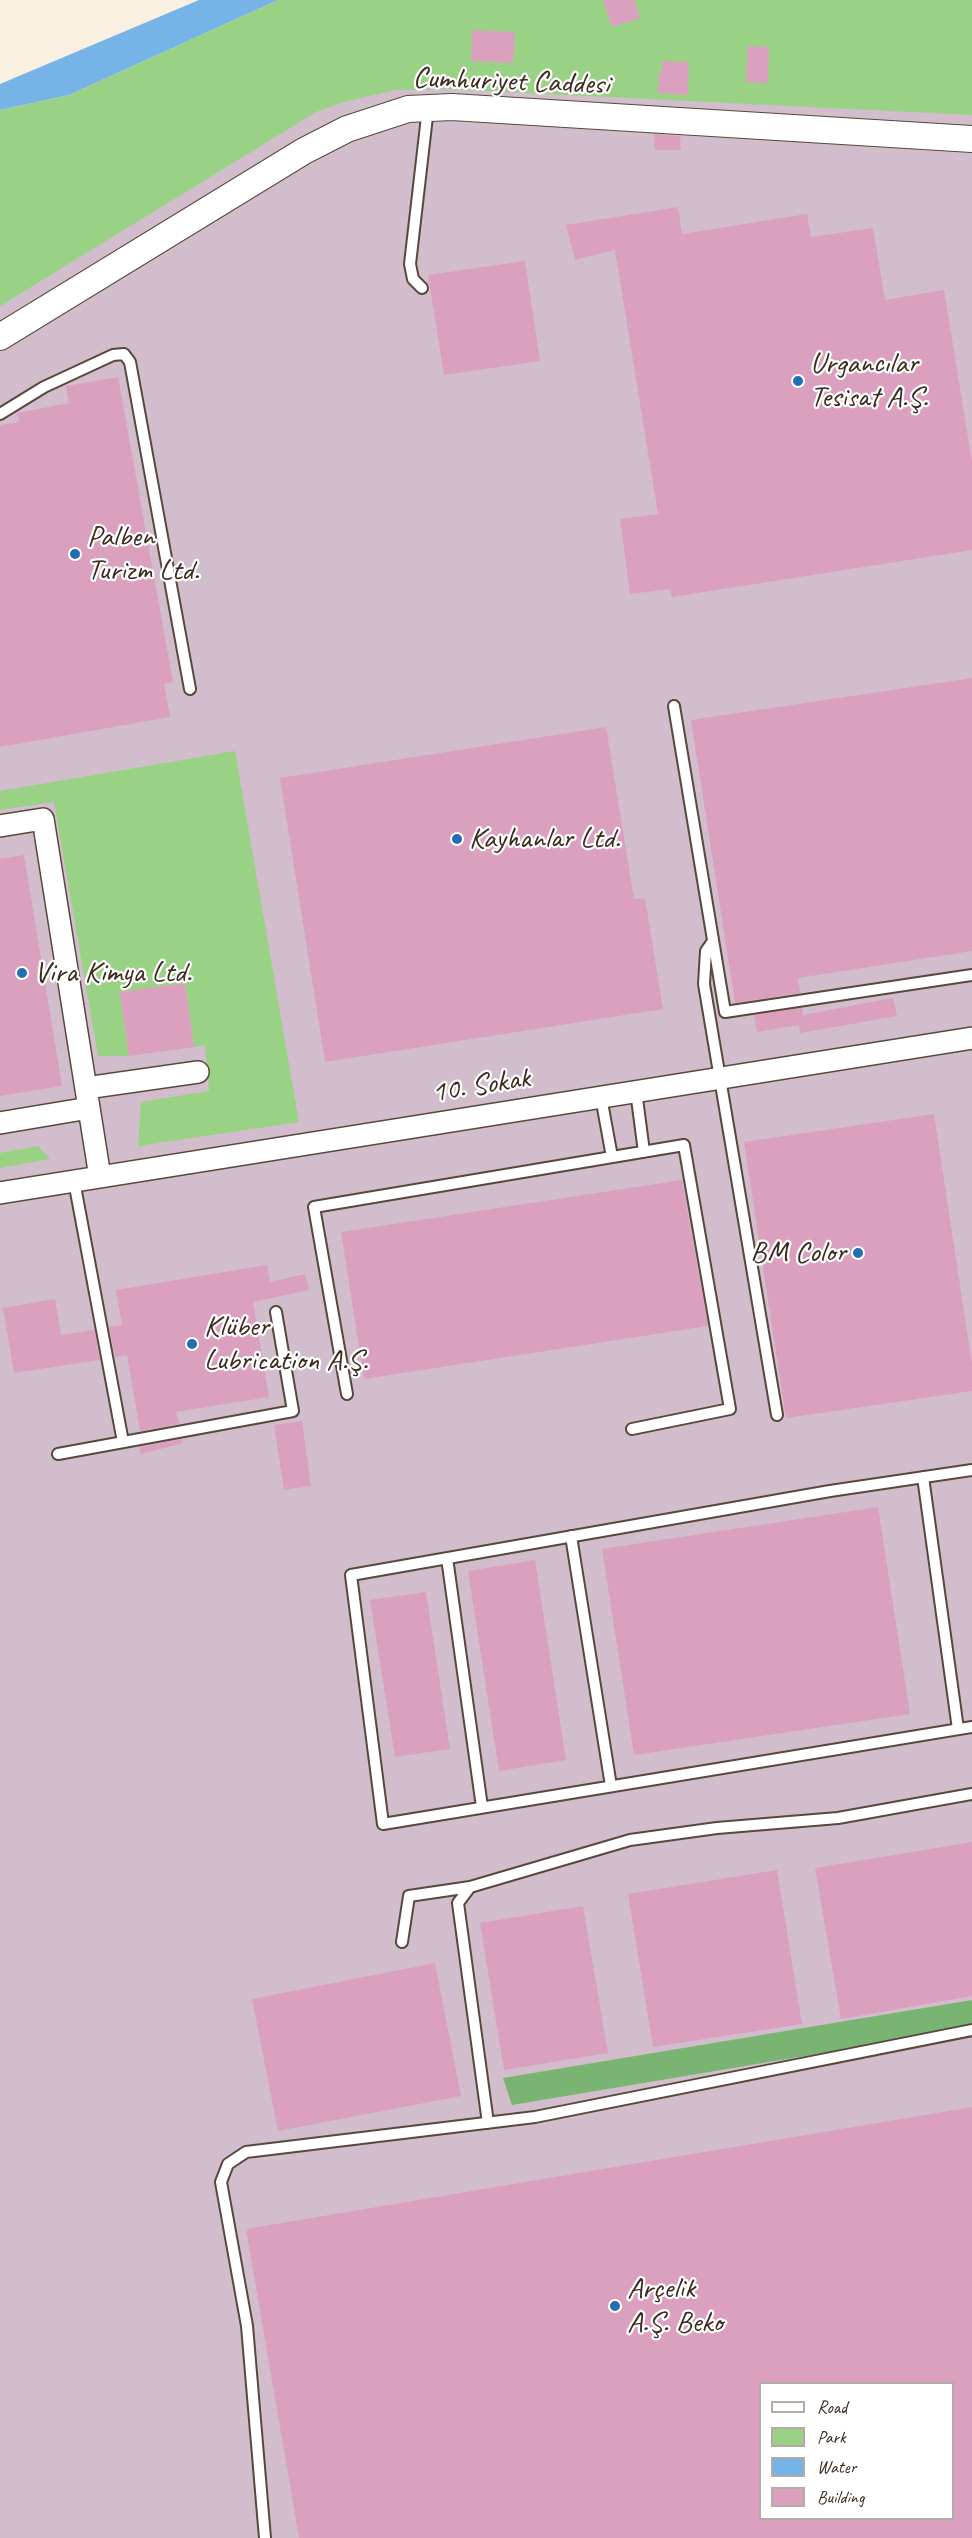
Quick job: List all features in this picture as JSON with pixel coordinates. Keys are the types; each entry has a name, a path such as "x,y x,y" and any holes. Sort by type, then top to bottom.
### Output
{"street":[{"name":"Cumhuriyet Caddesi","path":"0,336 315,146 346,129 379,116 408,109 452,107 972,139"},
{"path":"0,826 43,819 100,1177"},
{"name":"10. Sokak","path":"0,1193 972,1038"},
{"path":"0,1123 88,1098 198,1072"}],"lane":[{"path":"422,288 413,279 410,264 428,108"},
{"path":"0,414 44,387 113,355 124,354 130,362 190,689"},
{"path":"674,706 725,1012 972,975"},
{"path":"713,941 706,951 704,984 777,1415"},
{"path":"636,1091 644,1152"},
{"path":"601,1097 612,1157"},
{"path":"347,1394 314,1207 684,1145 730,1409 633,1429"},
{"path":"74,1181 123,1442"},
{"path":"58,1454 292,1411 276,1312"},
{"path":"972,1470 351,1575 383,1824 972,1727"},
{"path":"923,1477 958,1729"},
{"path":"571,1536 611,1786"},
{"path":"447,1558 482,1807"},
{"path":"402,1942 409,1896 470,1887 630,1840 717,1828 838,1818 972,1794"},
{"path":"470,1887 458,1903 488,2123"},
{"path":"265,2538 247,2326 221,2182 228,2164 246,2152 535,2117 972,2030"}],"shaded area":[{"path":"378,33 972,42 972,2538 0,2538 0,237"}],"green space":[{"path":"278,0 972,0 972,115 446,89 395,90 344,102 316,112 0,306 0,110 69,95"},
{"path":"235,751 299,1122 138,1146 141,1102 209,1091 205,1045 194,1047 185,983 120,992 129,1056 98,1056 54,802 0,810 0,791"},
{"path":"38,1146 50,1159 0,1168 0,1153"},
{"path":"972,2000 972,2028 512,2105 503,2078"}],"water":[{"path":"199,0 278,0 69,95 0,110 0,84"}],"building":[{"path":"603,0 634,0 640,18 612,27"},
{"path":"472,30 515,32 513,63 471,61"},
{"path":"748,46 769,47 768,83 746,82"},
{"path":"662,61 689,62 688,95 658,93"},
{"path":"654,134 680,136 681,150 655,150"},
{"name":"Urgancılar Tesisat A.Ş.","path":"678,207 682,234 807,214 811,237 873,228 885,300 944,290 972,462 972,550 672,597 670,589 630,594 620,519 658,514 615,250 575,260 566,225"},
{"path":"525,261 540,361 444,375 428,275"},
{"name":"Palben Turizm Ltd.","path":"118,377 173,682 164,684 170,717 0,747 0,425 19,422 17,413 69,403 66,386"},
{"path":"972,678 972,951 798,978 800,993 735,1003 691,720"},
{"path":"606,727 634,899 645,898 663,1009 325,1062 280,778"},
{"name":"Vira Kimya Ltd.","path":"24,855 62,1086 0,1096 0,859"},
{"path":"185,983 194,1047 129,1056 120,992"},
{"path":"893,998 897,1016 800,1033 799,1025 757,1032 754,1015 802,1008 803,1015"},
{"name":"BM Color","path":"934,1114 972,1364 972,1391 786,1418 744,1142"},
{"name":"BM Color","path":"682,1180 708,1326 364,1379 341,1232"},
{"name":"Klüber Lubrication A.Ş.","path":"267,1265 270,1282 305,1274 309,1290 253,1302 269,1397 176,1412 179,1424 140,1431 127,1355 115,1357 109,1327 122,1325 116,1290"},
{"path":"55,1299 61,1335 94,1330 100,1360 14,1373 3,1308"},
{"path":"302,1421 311,1486 284,1490 274,1425"},
{"path":"182,1439 183,1443 141,1454 139,1447"},
{"path":"878,1507 910,1714 634,1755 602,1549"},
{"path":"535,1560 566,1760 499,1771 468,1571"},
{"path":"426,1592 450,1749 395,1757 370,1600"},
{"path":"972,1842 972,1996 841,2019 815,1868"},
{"path":"777,1870 802,2024 653,2047 628,1894"},
{"path":"583,1906 608,2053 504,2070 480,1923"},
{"path":"435,1963 461,2096 278,2131 252,1999"},
{"name":"Arçelik A.Ş. Beko","path":"972,2107 972,2538 299,2538 246,2229"}],"place":[{"name":"Urgancılar Tesisat A.Ş.","path":"798,381"},
{"name":"Palben Turizm Ltd.","path":"75,554"},
{"name":"Kayhanlar Ltd.","path":"457,839"},
{"name":"Vira Kimya Ltd.","path":"22,973"},
{"name":"BM Color","path":"858,1253"},
{"name":"Klüber Lubrication A.Ş.","path":"192,1344"},
{"name":"Arçelik A.Ş. Beko","path":"615,2306"}]}
